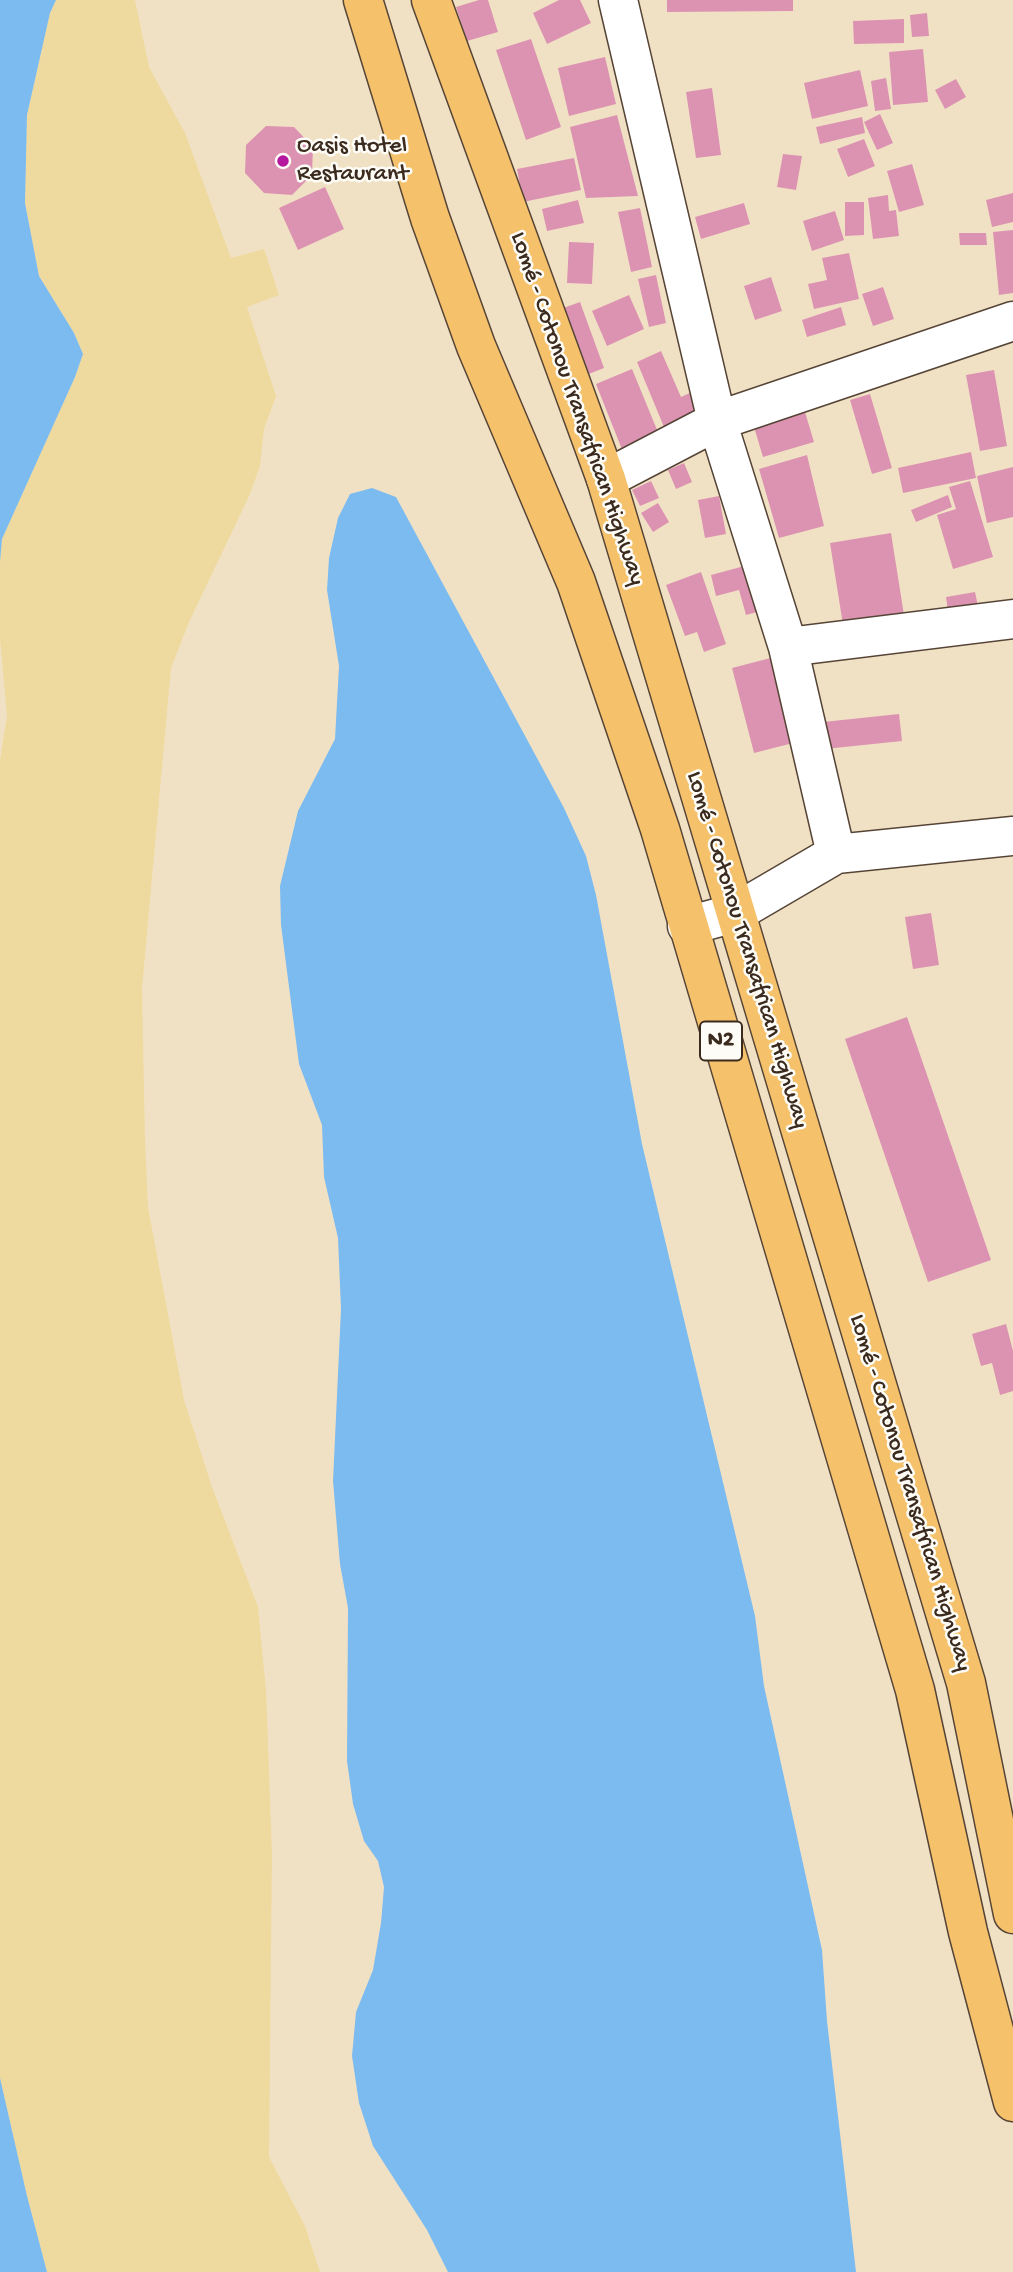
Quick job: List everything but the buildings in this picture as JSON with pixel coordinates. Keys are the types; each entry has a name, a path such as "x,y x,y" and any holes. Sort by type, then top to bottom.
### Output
{"highway":[{"name":"N2","path":"363,0 430,218 476,346 576,582 660,829 915,1690 968,1932 1013,2102"},
{"name":"Lomé - Cotonou Transafrican Highway","path":"431,0 606,479 966,1683 1013,1914"}],"street":[{"path":"618,0 717,421 788,648 836,854"},
{"path":"606,479 717,421 1013,321"},
{"path":"788,648 1013,619"},
{"path":"687,926 735,913 836,854 1013,836"}],"sand":[{"path":"56,0 135,0 149,67 185,133 231,258 264,249 279,295 247,307 276,396 264,429 260,466 250,494 189,622 171,668 142,988 145,1141 148,1207 184,1400 212,1487 258,1607 266,1691 272,1852 269,2157 305,2226 320,2272 47,2272 0,2078 0,760 7,716 0,638 0,562 2,539 83,354 74,333 39,276 25,203 27,115 50,13"}],"water":[{"path":"0,0 56,0 50,13 27,115 25,203 39,276 74,333 83,354 2,539 0,562"},
{"path":"372,488 396,497 564,808 586,856 596,895 642,1144 755,1616 764,1686 822,1950 827,2021 856,2272 448,2272 427,2230 373,2146 359,2103 352,2056 356,2012 373,1970 384,1887 378,1861 364,1841 353,1804 347,1761 348,1608 340,1564 333,1481 341,1309 338,1238 324,1177 322,1125 299,1064 281,925 280,886 298,811 335,739 339,666 327,590 329,558 338,518 350,494"},
{"path":"0,2078 27,2196 47,2272 0,2272"}],"place":[{"name":"Oasis Hotel Restaurant","path":"283,161"}]}
